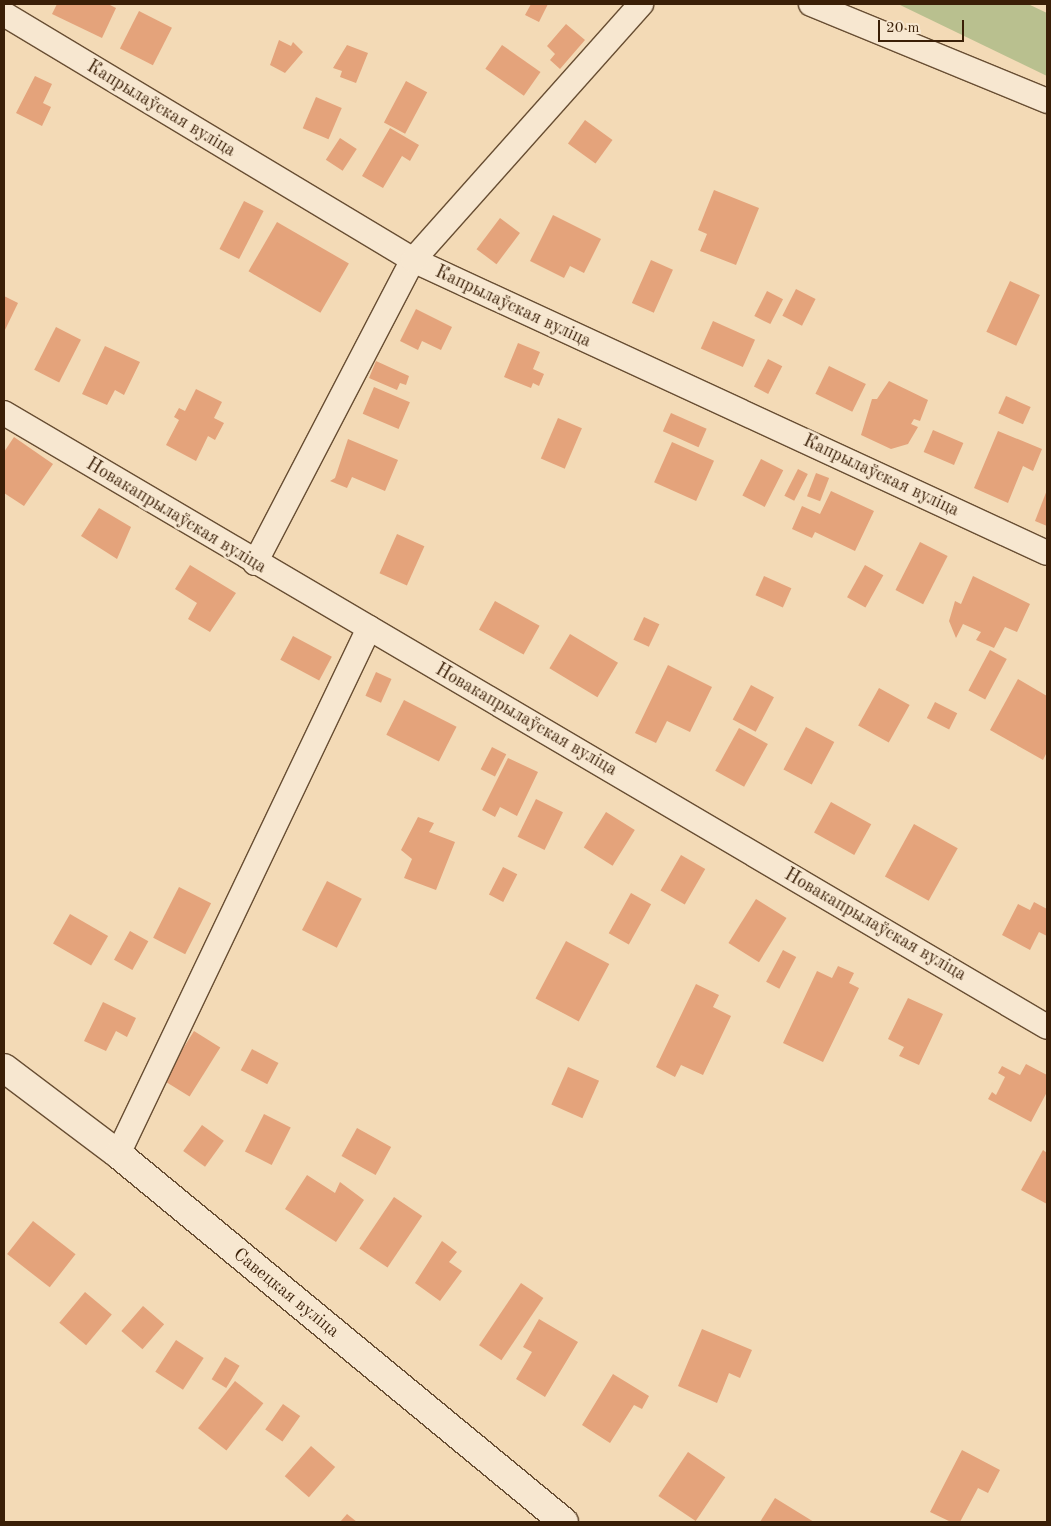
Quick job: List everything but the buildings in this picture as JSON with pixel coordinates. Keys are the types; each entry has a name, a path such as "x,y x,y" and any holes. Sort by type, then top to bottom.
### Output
{"main road":[{"name":"Савецкая вуліца","path":"4,1068 118,1154 558,1520"}],"street":[{"path":"255,563 413,260 641,4"},
{"path":"811,4 1047,101"},
{"name":"Капрылаўская вуліца","path":"4,14 413,260 1047,553"},
{"name":"Новакапрылаўская вуліца","path":"4,414 1047,1027"},
{"path":"118,1154 368,628"}],"green space":[{"path":"898,4 1028,4 1047,13 1047,76"}]}
